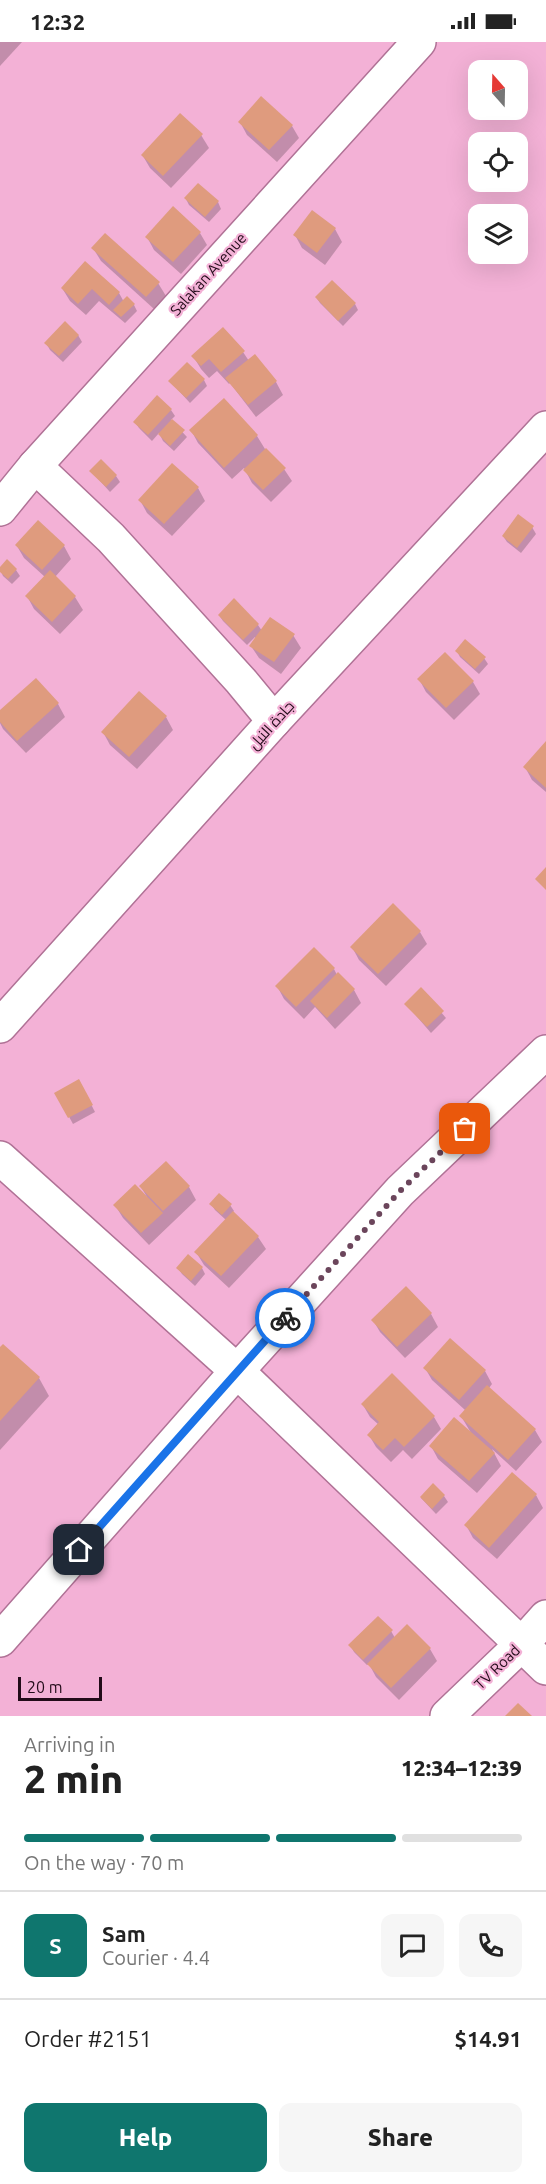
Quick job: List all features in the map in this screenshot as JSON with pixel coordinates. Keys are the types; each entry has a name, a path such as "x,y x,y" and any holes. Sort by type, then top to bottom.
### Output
{"street":[{"name":"Salakan Avenue","path":"0,509 35,466 419,42"},
{"name":"جادة النيل","path":"0,1026 274,721 546,428"},
{"path":"35,466 111,538 241,681 274,721"},
{"path":"0,1640 237,1371 400,1191 546,1052"},
{"path":"0,1158 237,1371 546,1668"},
{"name":"TV Road","path":"447,1716 521,1645 546,1617"}],"building":[{"path":"261,96 293,125 269,150 238,122"},
{"path":"180,113 203,134 163,176 141,155"},
{"path":"198,183 219,201 205,217 184,198"},
{"path":"173,206 201,232 173,262 145,237"},
{"path":"312,210 336,228 317,253 293,235"},
{"path":"105,233 160,282 146,297 91,248"},
{"path":"85,261 120,292 109,305 92,289 78,304 61,288"},
{"path":"332,280 356,303 338,321 315,297"},
{"path":"127,296 135,304 121,317 113,310"},
{"path":"65,321 79,335 59,356 44,343"},
{"path":"223,327 245,351 221,372 209,359 201,366 191,356"},
{"path":"255,354 277,381 248,405 225,378"},
{"path":"187,362 205,379 186,398 168,381"},
{"path":"157,395 172,409 148,435 133,422"},
{"path":"224,398 258,435 224,468 189,430"},
{"path":"172,419 185,430 170,446 158,434"},
{"path":"266,448 286,468 263,490 243,470"},
{"path":"101,459 117,475 106,487 89,471"},
{"path":"172,463 199,487 164,524 138,500"},
{"path":"518,514 534,526 517,548 502,536"},
{"path":"38,520 65,545 42,570 15,545"},
{"path":"7,559 17,569 8,579 0,572 0,567"},
{"path":"50,570 76,596 52,622 25,596"},
{"path":"234,598 259,624 243,640 218,615"},
{"path":"270,617 295,634 274,662 249,646"},
{"path":"465,639 486,657 475,669 455,651"},
{"path":"445,652 474,681 446,708 417,679"},
{"path":"36,678 59,703 17,741 0,722 0,710"},
{"path":"139,691 167,716 129,757 101,732"},
{"path":"546,741 546,788 523,767"},
{"path":"546,867 546,890 535,879"},
{"path":"393,903 421,931 378,974 350,947"},
{"path":"314,947 335,968 296,1007 275,986"},
{"path":"338,972 355,989 327,1018 310,1001"},
{"path":"421,987 444,1011 427,1027 404,1004"},
{"path":"79,1079 93,1105 68,1118 54,1093"},
{"path":"166,1161 190,1186 163,1211 139,1186"},
{"path":"135,1184 163,1213 141,1233 113,1205"},
{"path":"219,1193 232,1204 222,1215 209,1204"},
{"path":"233,1211 259,1236 221,1276 194,1252"},
{"path":"188,1254 203,1267 191,1281 176,1268"},
{"path":"406,1286 432,1313 397,1347 371,1320"},
{"path":"450,1338 486,1370 459,1400 423,1368"},
{"path":"3,1344 40,1377 0,1421 0,1347"},
{"path":"392,1373 435,1416 404,1447 395,1438 383,1450 367,1435 379,1422 361,1404"},
{"path":"487,1385 536,1429 508,1460 459,1416"},
{"path":"454,1417 495,1453 469,1481 429,1446"},
{"path":"512,1472 537,1494 489,1548 464,1525"},
{"path":"433,1483 445,1495 432,1509 420,1497"},
{"path":"378,1616 393,1630 363,1660 348,1645"},
{"path":"407,1624 431,1648 391,1688 367,1664"},
{"path":"518,1703 532,1716 505,1716"}],"way so far":[{"path":"285,1318 400,1191 465,1129"}],"route":[{"path":"79,1550 285,1318"}]}
